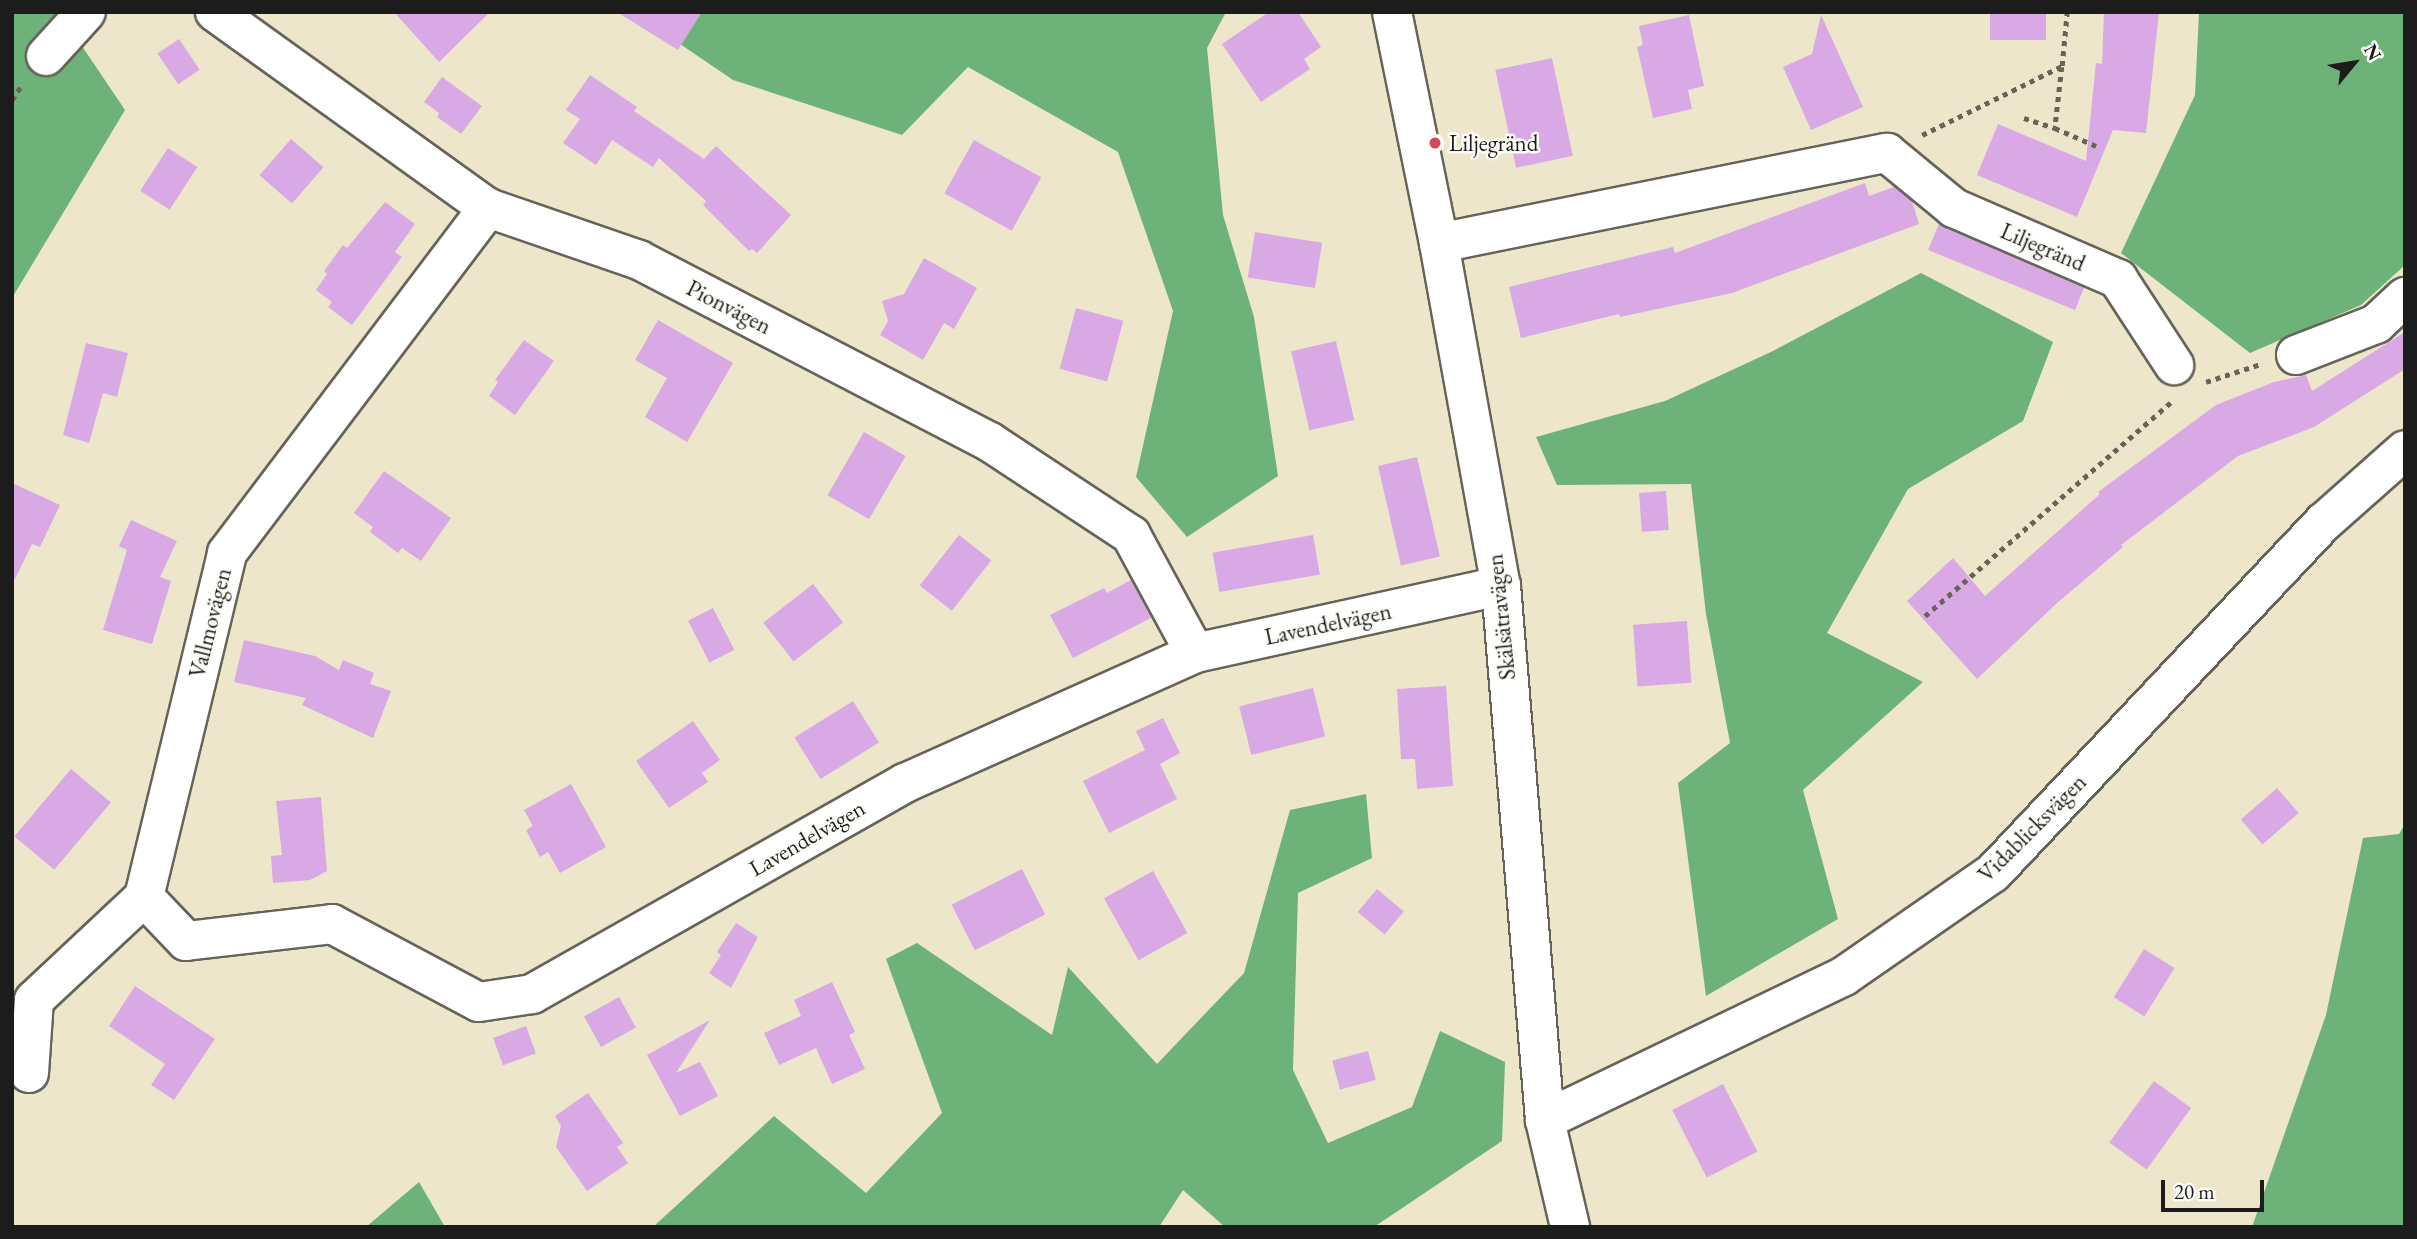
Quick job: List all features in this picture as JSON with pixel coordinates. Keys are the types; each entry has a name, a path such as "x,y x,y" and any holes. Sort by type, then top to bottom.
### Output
{"street":[{"path":"46,56 86,12"},
{"name":"Pionvägen","path":"215,12 488,208 639,260 989,442 1131,535 1195,653"},
{"name":"Skälsätravägen","path":"1392,12 1439,243 1501,586 1545,1120 1570,1227"},
{"path":"1439,243 1887,153"},
{"name":"Liljegränd","path":"1887,153 1954,208 2118,279 2182,382"},
{"name":"Vallmovägen","path":"144,897 227,553 488,208"},
{"path":"2296,355 2376,324 2405,297"},
{"name":"Vidablicksvägen","path":"1545,1120 1844,976 1993,873 2324,523 2405,450"},
{"name":"Lavendelvägen","path":"144,897 186,941 332,924 479,1002 533,994 905,783 1195,653 1501,586"},
{"path":"29,1073 34,1000 144,897"}],"path":[{"path":"2055,128 2067,12"},
{"path":"1887,153 2062,66"},
{"path":"2024,118 2096,146"},
{"path":"1925,616 2182,382 2296,355"}],"green space":[{"path":"12,12 59,12 125,110 12,298"},
{"path":"633,12 1226,12 1207,48 1223,215 1254,317 1278,476 1187,537 1136,477 1173,311 1118,152 968,67 902,135 733,80"},
{"path":"2199,12 2405,12 2405,265 2361,305 2250,353 2121,253 2195,95"},
{"path":"1921,273 2053,342 2023,421 1908,489 1827,633 1923,682 1803,790 1838,919 1706,996 1678,783 1730,743 1706,614 1691,484 1557,485 1536,437 1665,401 1773,351"},
{"path":"1366,794 1372,858 1298,893 1293,1070 1328,1143 1412,1107 1440,1031 1505,1062 1502,1141 1374,1227 1225,1227 1183,1190 1159,1227 653,1227 774,1116 866,1193 942,1113 886,959 917,943 1052,1035 1068,967 1157,1064 1244,973 1290,810"},
{"path":"2405,824 2405,1227 2252,1227 2326,1015 2363,838 2399,834"},
{"path":"419,1182 445,1227 366,1227"}],"building":[{"path":"394,12 490,12 439,62"},
{"path":"617,12 702,12 678,50"},
{"path":"1269,12 1298,12 1321,47 1304,59 1310,69 1261,102 1222,44"},
{"path":"1990,12 2046,12 2046,40 1990,40"},
{"path":"2104,12 2159,12 2146,133 2113,130 2077,217 1977,175 1998,124 2086,161 2096,63 2102,64"},
{"path":"1689,15 1704,86 1688,90 1692,109 1653,118 1637,47 1643,45 1639,26"},
{"path":"1821,15 1863,107 1811,130 1783,67 1812,54"},
{"path":"179,39 200,70 178,84 157,54"},
{"path":"1552,58 1573,156 1516,168 1495,70"},
{"path":"590,75 637,107 634,111 704,159 716,146 791,215 757,253 752,249 749,251 703,205 706,201 659,158 653,167 612,140 596,165 563,143 580,119 566,110"},
{"path":"442,77 482,106 461,134 437,117 439,113 424,102"},
{"path":"291,139 323,167 292,203 260,175"},
{"path":"974,140 1041,177 1012,231 944,193"},
{"path":"168,148 197,167 170,210 140,191"},
{"path":"1865,183 1869,196 1894,187 1912,201 1919,224 1732,293 1620,317 1619,314 1521,338 1509,287 1673,247 1675,253"},
{"path":"385,202 415,224 395,252 402,257 352,325 328,307 332,302 316,290 327,274 324,271 343,245 347,248"},
{"path":"1939,224 2084,288 2075,310 1928,250"},
{"path":"1255,232 1322,243 1315,288 1248,277"},
{"path":"924,258 977,288 954,329 944,323 923,360 880,335 888,321 882,301 904,294"},
{"path":"1076,308 1123,321 1107,382 1060,369"},
{"path":"658,320 733,363 687,442 645,417 667,378 635,360"},
{"path":"2405,332 2405,369 2314,427 2238,456 2121,545 2123,547 2056,604 1977,679 1907,601 1953,558 1985,596 2100,494 2098,492 2216,405 2274,382 2306,375 2312,391"},
{"path":"524,340 554,361 515,415 489,396 498,382 495,380"},
{"path":"1336,341 1354,420 1309,430 1291,351"},
{"path":"86,343 128,353 117,397 103,393 89,443 63,435"},
{"path":"864,432 906,456 869,519 828,495"},
{"path":"1417,457 1440,556 1401,565 1378,466"},
{"path":"384,471 451,518 421,561 402,548 398,553 370,532 373,527 354,513"},
{"path":"12,483 60,505 40,547 32,544 12,585"},
{"path":"1666,491 1669,530 1642,532 1639,493"},
{"path":"131,520 177,541 160,577 171,581 152,644 103,630 127,550 119,546"},
{"path":"959,535 991,560 952,611 920,585"},
{"path":"1313,535 1320,574 1219,592 1213,553"},
{"path":"1131,580 1151,618 1073,658 1050,615 1104,588 1107,593"},
{"path":"813,584 843,623 794,661 763,623"},
{"path":"713,608 734,650 709,663 688,621"},
{"path":"1687,621 1691,683 1637,687 1633,625"},
{"path":"244,640 315,656 339,670 343,660 374,673 370,684 391,691 373,738 302,705 306,698 234,682"},
{"path":"1446,686 1453,786 1417,789 1415,759 1401,759 1397,689"},
{"path":"1313,688 1325,737 1251,755 1239,706"},
{"path":"853,701 879,743 820,779 794,738"},
{"path":"1163,718 1180,753 1160,764 1177,799 1109,833 1083,781 1145,750 1136,731"},
{"path":"693,721 720,760 702,773 708,782 669,808 636,761"},
{"path":"71,769 111,802 54,870 14,836"},
{"path":"571,784 606,847 560,873 548,852 540,857 526,830 533,826 524,810"},
{"path":"2277,788 2299,813 2262,844 2241,819"},
{"path":"321,797 327,871 310,880 273,883 271,856 282,855 276,801"},
{"path":"1022,869 1045,914 975,950 952,905"},
{"path":"1153,871 1187,933 1138,960 1104,898"},
{"path":"1377,889 1404,911 1385,934 1358,912"},
{"path":"736,923 758,937 731,988 709,973 721,955 717,952"},
{"path":"2144,949 2175,968 2144,1016 2114,997"},
{"path":"832,982 855,1032 849,1035 865,1069 832,1084 816,1048 779,1065 764,1033 801,1016 794,1000"},
{"path":"135,986 215,1039 174,1100 151,1085 165,1064 109,1026"},
{"path":"619,997 636,1028 601,1047 584,1016"},
{"path":"710,1020 676,1073 700,1062 718,1096 680,1116 647,1055"},
{"path":"526,1026 536,1053 503,1065 493,1038"},
{"path":"1368,1051 1376,1080 1340,1090 1332,1061"},
{"path":"2154,1081 2191,1108 2147,1170 2109,1142"},
{"path":"1723,1084 1758,1152 1707,1178 1672,1110"},
{"path":"588,1093 623,1143 617,1147 628,1163 587,1191 556,1147 561,1126 555,1116"}],"place":[{"name":"Liljegränd","path":"1435,143"}]}
